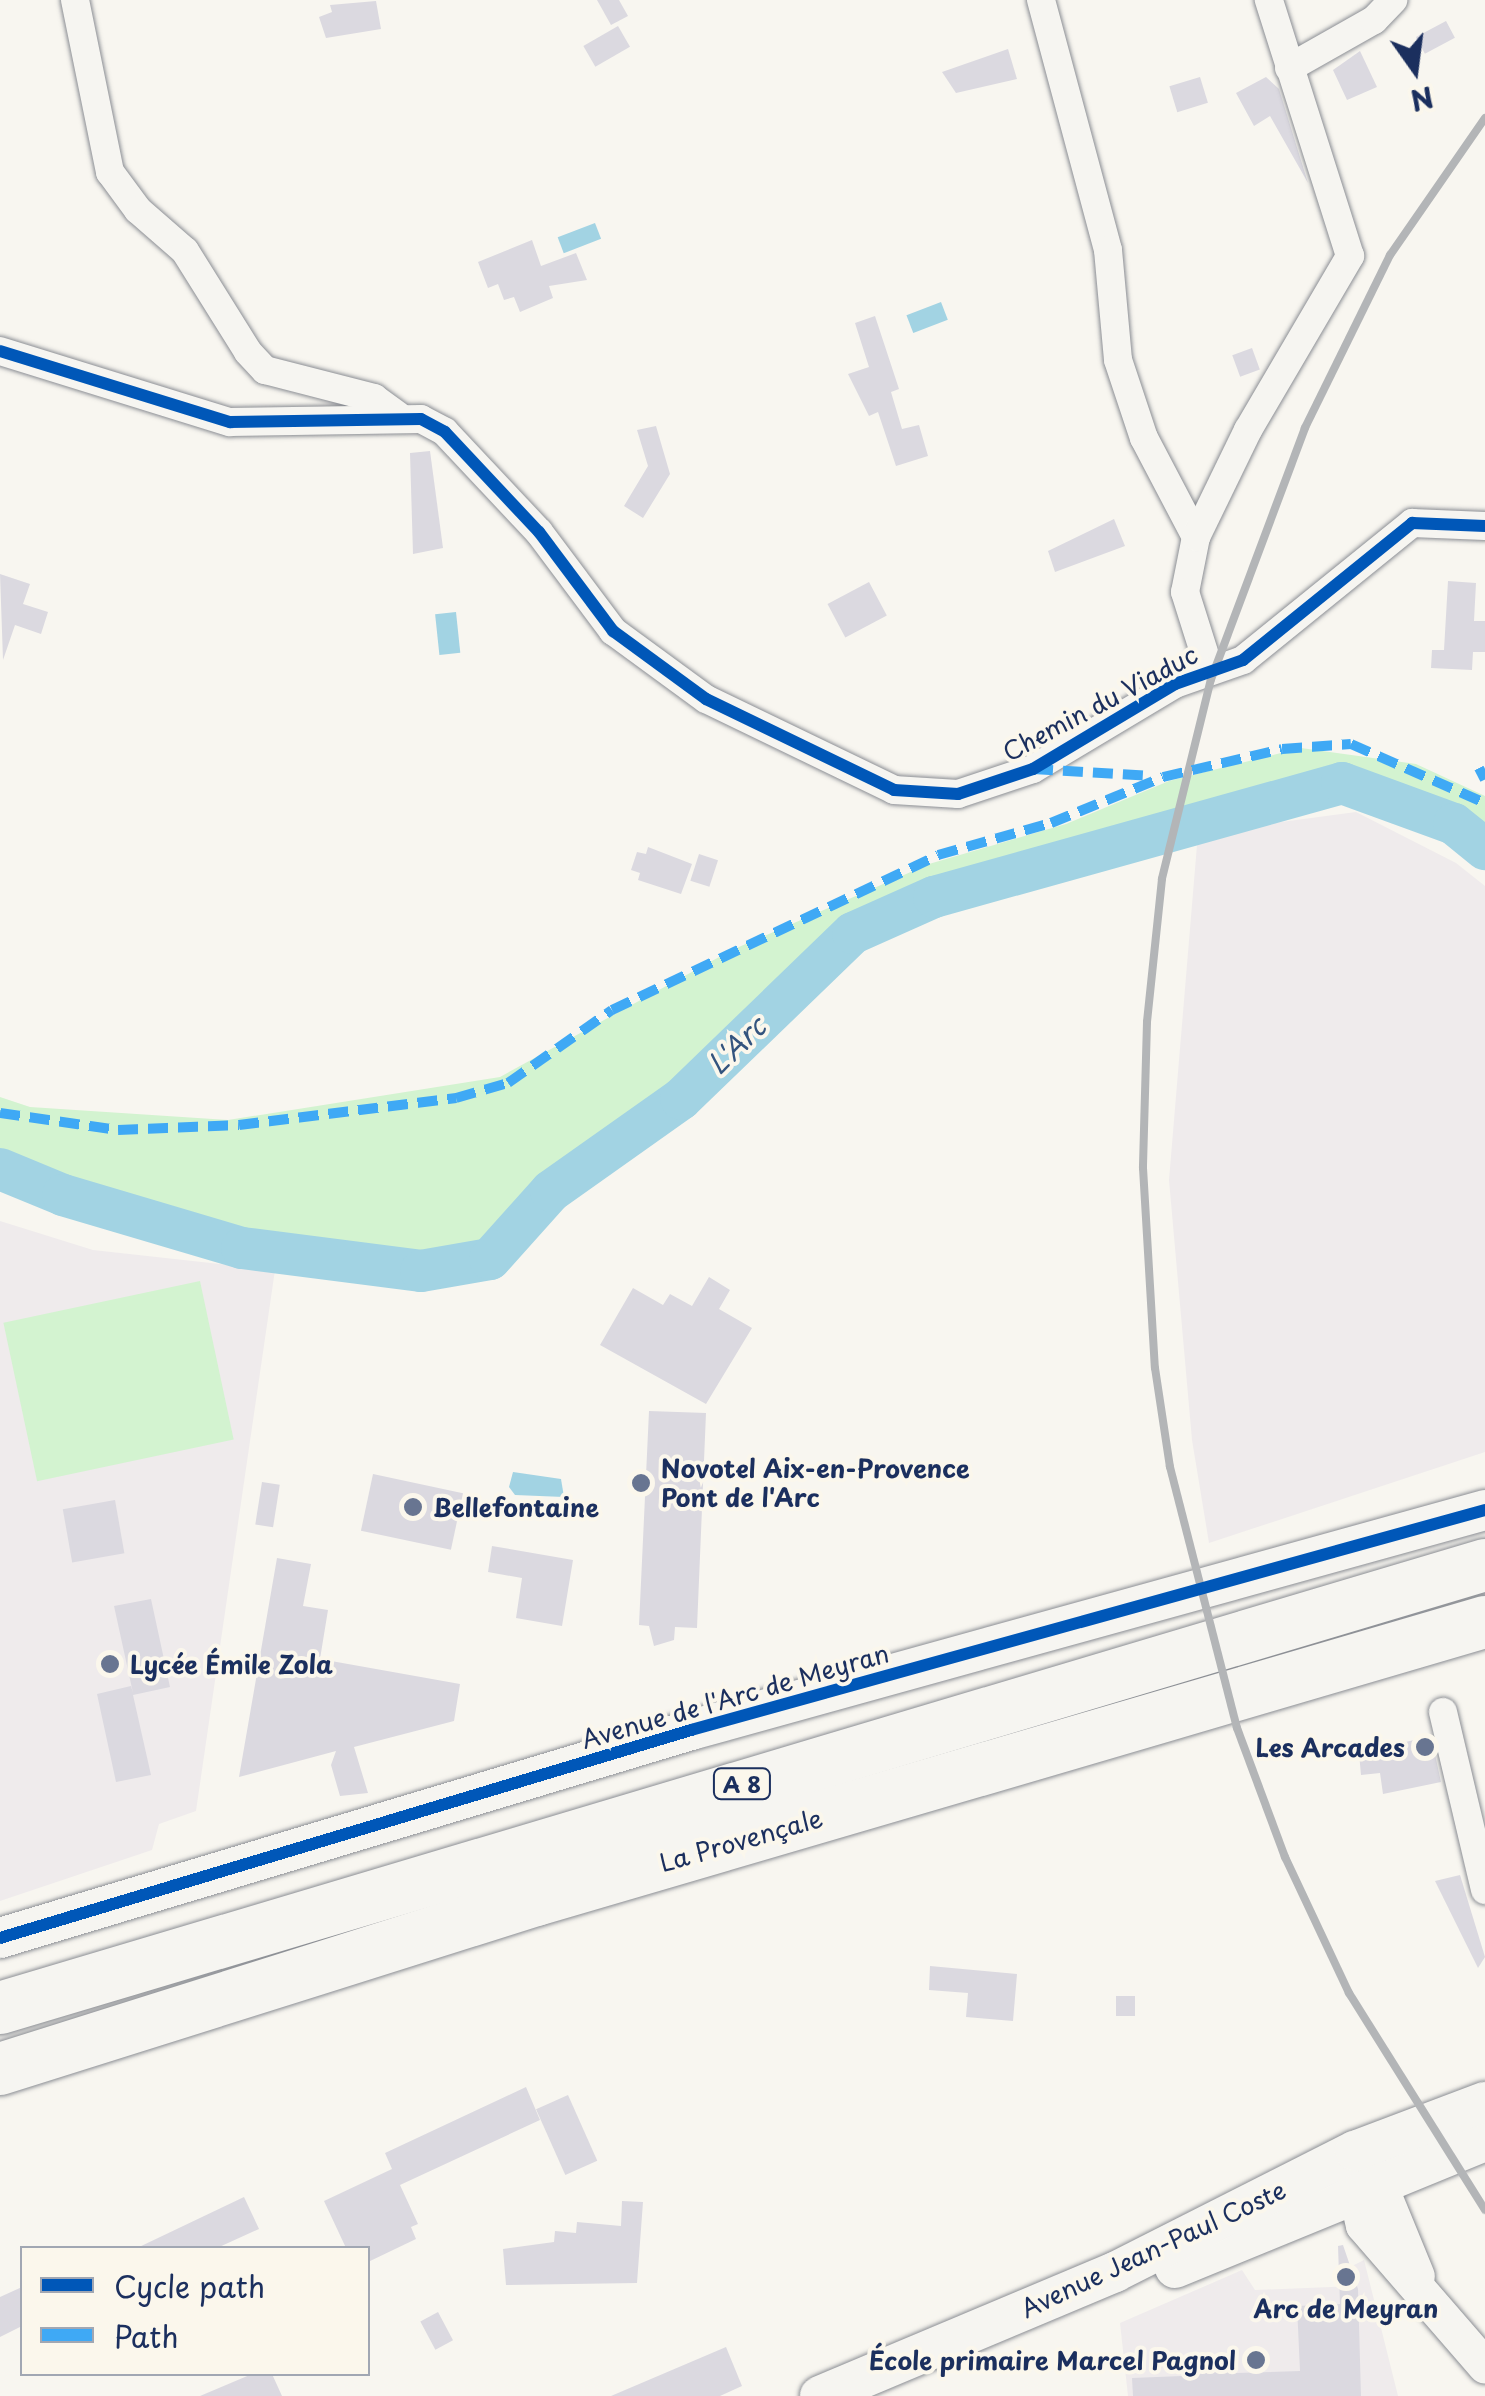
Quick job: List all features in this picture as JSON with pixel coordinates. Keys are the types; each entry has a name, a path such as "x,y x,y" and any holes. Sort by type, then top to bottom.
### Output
{"highway":[{"name":"A 8","path":"0,2008 1485,1565"},
{"name":"La Provençale","path":"0,2069 555,1894 1485,1622"}],"main road":[{"name":"Avenue de l'Arc de Meyran","path":"0,1938 728,1719 1485,1510"},
{"name":"Avenue Jean-Paul Coste","path":"872,2396 1297,2200 1407,2130 1485,2102"},
{"name":"Avenue Jean-Paul Coste","path":"820,2396 1297,2200 1365,2188 1485,2141"}],"street":[{"path":"75,0 110,172 138,210 185,251 248,352 264,370 374,398 397,415"},
{"path":"1041,0 1108,250 1118,360 1144,438 1196,536"},
{"path":"1209,668 1184,592 1196,536 1248,430 1350,256 1268,0"},
{"path":"1290,68 1374,20 1393,0"},
{"name":"Chemin du Viaduc","path":"0,352 230,422 397,415 444,432 539,532 612,632 706,699 894,790 958,794 1033,769 1209,668 1243,660 1284,632 1412,523 1485,526"},
{"path":"1443,1712 1485,1890"},
{"path":"1373,2241 1365,2188 1407,2130"},
{"path":"1365,2188 1442,2321"},
{"path":"1297,2200 1356,2226 1373,2241 1485,2366"}],"shaded area":[{"path":"1356,812 1456,863 1485,886 1485,1452 1209,1543 1192,1440 1169,1180 1198,833"},
{"name":"Lycée Émile Zola","path":"0,1221 93,1250 275,1270 196,1811 159,1824 152,1850 0,1901"},
{"name":"École primaire Marcel Pagnol","path":"1364,2260 1398,2396 1128,2396 1120,2323 1242,2270 1255,2290 1356,2286 1350,2267"}],"green space":[{"path":"1301,748 1416,764 1485,796 1485,849 1454,824 1342,783 933,897 853,933 681,1099 551,1191 490,1259 421,1271 242,1248 63,1195 0,1169 0,1097 30,1107 228,1120 500,1077 732,950 929,864 1066,824 1169,781"},
{"path":"200,1281 234,1439 37,1481 3,1323"}],"water":[{"path":"595,223 601,239 564,253 558,237"},
{"path":"941,302 948,320 913,333 906,315"},
{"path":"456,612 460,653 439,655 435,614"},
{"path":"513,1472 561,1479 564,1497 515,1495 509,1487"}],"building":[{"path":"597,0 619,0 628,16 611,25"},
{"path":"376,1 381,29 326,38 319,17 332,12 330,5"},
{"path":"1446,21 1455,38 1425,54 1416,37"},
{"path":"618,26 630,47 595,67 583,46"},
{"path":"1008,49 1017,79 956,93 942,72"},
{"path":"1360,51 1377,87 1347,100 1333,70"},
{"path":"1200,77 1208,103 1177,112 1169,86"},
{"path":"1266,77 1279,89 1308,183 1270,116 1254,126 1236,93"},
{"path":"532,240 541,266 576,253 587,280 549,286 553,298 520,312 514,297 504,300 498,284 488,288 478,262"},
{"path":"875,316 899,389 891,392 902,429 919,425 928,456 896,466 878,412 869,416 848,374 869,367 855,323"},
{"path":"1252,348 1260,370 1240,377 1232,355"},
{"path":"656,426 670,474 643,518 624,506 648,466 637,430"},
{"path":"430,451 443,548 413,554 410,453"},
{"path":"1114,519 1125,546 1055,572 1048,551"},
{"path":"0,574 30,584 23,604 48,612 41,634 15,625 3,660"},
{"path":"1448,581 1476,583 1474,621 1485,621 1485,652 1473,652 1472,670 1431,668 1432,650 1444,650"},
{"path":"869,582 887,616 845,638 828,604"},
{"path":"648,847 692,864 681,894 638,880 640,873 631,870 637,852 646,854"},
{"path":"699,854 718,860 709,887 690,881"},
{"path":"709,1277 730,1290 719,1309 752,1328 706,1404 600,1345 633,1288 663,1305 670,1294 692,1306"},
{"path":"649,1411 706,1413 697,1628 675,1627 674,1640 654,1646 649,1626 639,1625"},
{"name":"Bellefontaine","path":"373,1474 463,1493 451,1550 361,1531"},
{"path":"262,1482 280,1485 273,1527 255,1524"},
{"path":"115,1500 124,1553 72,1562 63,1509"},
{"path":"492,1546 573,1560 562,1626 516,1618 522,1578 488,1572"},
{"path":"277,1558 311,1564 303,1606 328,1610 320,1659 460,1684 454,1721 354,1747 368,1793 340,1796 331,1765 336,1751 239,1777"},
{"path":"151,1599 170,1687 133,1695 151,1775 116,1782 97,1694 131,1686 133,1693 114,1606"},
{"path":"1431,1736 1441,1782 1383,1794 1380,1773 1361,1775 1359,1753"},
{"path":"1460,1875 1485,1957 1478,1968 1435,1881"},
{"path":"930,1966 1017,1974 1013,2021 966,2017 968,1993 929,1990"},
{"path":"1116,1996 1135,1996 1135,2016 1116,2016"},
{"path":"526,2087 540,2120 400,2185 418,2224 411,2227 416,2239 370,2261 370,2246 345,2246 324,2201 392,2169 385,2153"},
{"path":"568,2095 597,2161 565,2175 536,2109"},
{"path":"244,2197 259,2229 221,2246 141,2246"},
{"path":"622,2201 643,2202 637,2283 506,2285 503,2249 554,2242 555,2231 576,2233 577,2222 621,2226"},
{"path":"1343,2245 1358,2289 1361,2396 1133,2396 1132,2378 1182,2376 1181,2362 1235,2360 1236,2373 1300,2371 1297,2306 1340,2304 1338,2246"},
{"path":"20,2288 20,2327 0,2337 0,2297"},
{"path":"438,2312 453,2340 435,2350 420,2321"},
{"path":"726,2347 742,2386 720,2396 611,2396"},
{"path":"247,2376 273,2376 282,2396 200,2396"}],"waterway":[{"name":"L'Arc","path":"0,1169 63,1195 242,1248 421,1271 490,1259 551,1191 681,1099 853,933 934,897 1342,783 1454,824 1485,849"}],"railway":[{"path":"1485,118 1390,255 1305,428 1211,679 1162,879 1147,1022 1143,1168 1155,1368 1170,1467 1237,1728 1285,1857 1349,1993 1485,2210"}],"marked path":[{"path":"0,1113 118,1130 239,1125 456,1098 508,1083 612,1010 938,855 1051,823 1163,777 1282,749 1351,744 1485,803"},
{"path":"1479,768 1485,780"},
{"path":"1033,769 1153,776"}],"cycle path":[{"path":"0,351 230,422 421,419 445,432 539,532 613,631 706,699 894,790 958,794 1033,769 1175,684 1243,660 1412,523 1485,526"},
{"path":"0,1938 691,1730 1485,1510"}],"place":[{"name":"Novotel Aix-en-Provence Pont de l'Arc","path":"641,1483"},
{"name":"Bellefontaine","path":"413,1507"},
{"name":"Lycée Émile Zola","path":"110,1664"},
{"name":"Les Arcades","path":"1425,1747"},
{"name":"Arc de Meyran","path":"1346,2277"},
{"name":"École primaire Marcel Pagnol","path":"1256,2360"}]}
